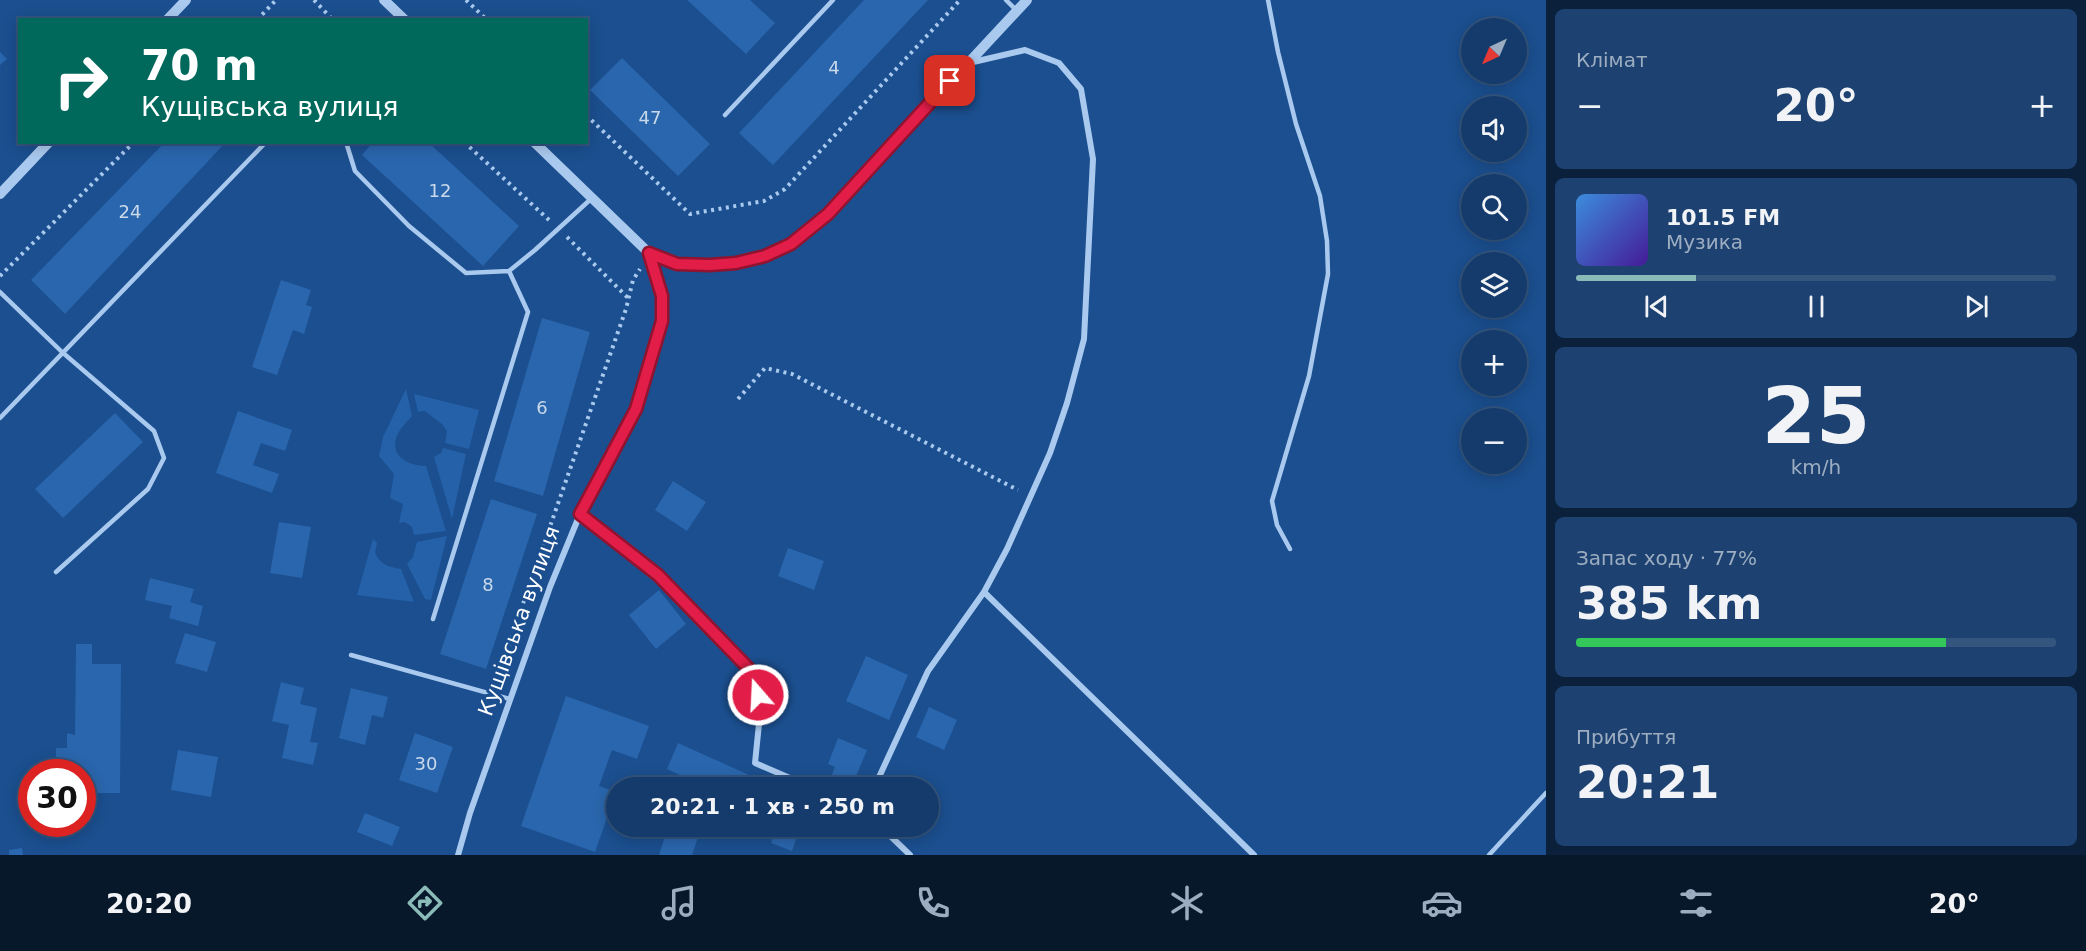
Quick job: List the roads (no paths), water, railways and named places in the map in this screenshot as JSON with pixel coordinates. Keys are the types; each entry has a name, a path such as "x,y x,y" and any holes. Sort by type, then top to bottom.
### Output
{"street":[{"path":"169,18 186,0"},
{"path":"384,0 403,18"},
{"path":"536,144 649,253 677,264 710,265 736,263 765,256 791,244 828,214 1027,0"},
{"path":"879,777 928,671 984,592 1007,549 1050,453 1067,403 1084,339 1093,159 1081,89 1059,63 1025,50 966,64"},
{"path":"0,194 47,144"},
{"name":"Кущівська вулиця","path":"458,855 470,813 550,587 580,514 636,409 662,321 662,296 649,253"},
{"path":"580,514 658,575 756,676 760,714 755,763 787,777"},
{"path":"984,592 1254,855"},
{"path":"891,837 910,855"}],"lane":[{"path":"725,115 832,0"},
{"path":"1006,0 1017,11"},
{"path":"1268,0 1296,124 1320,196 1327,241 1328,274 1308,376 1272,501 1277,525 1290,549"},
{"path":"0,418 264,144"},
{"path":"347,144 355,171 409,226 466,273 509,271 592,198"},
{"path":"433,619 528,312 509,271"},
{"path":"0,292 62,352 154,432 164,458 148,489 56,572"},
{"path":"351,655 510,699"},
{"path":"1489,855 1546,793"}]}
